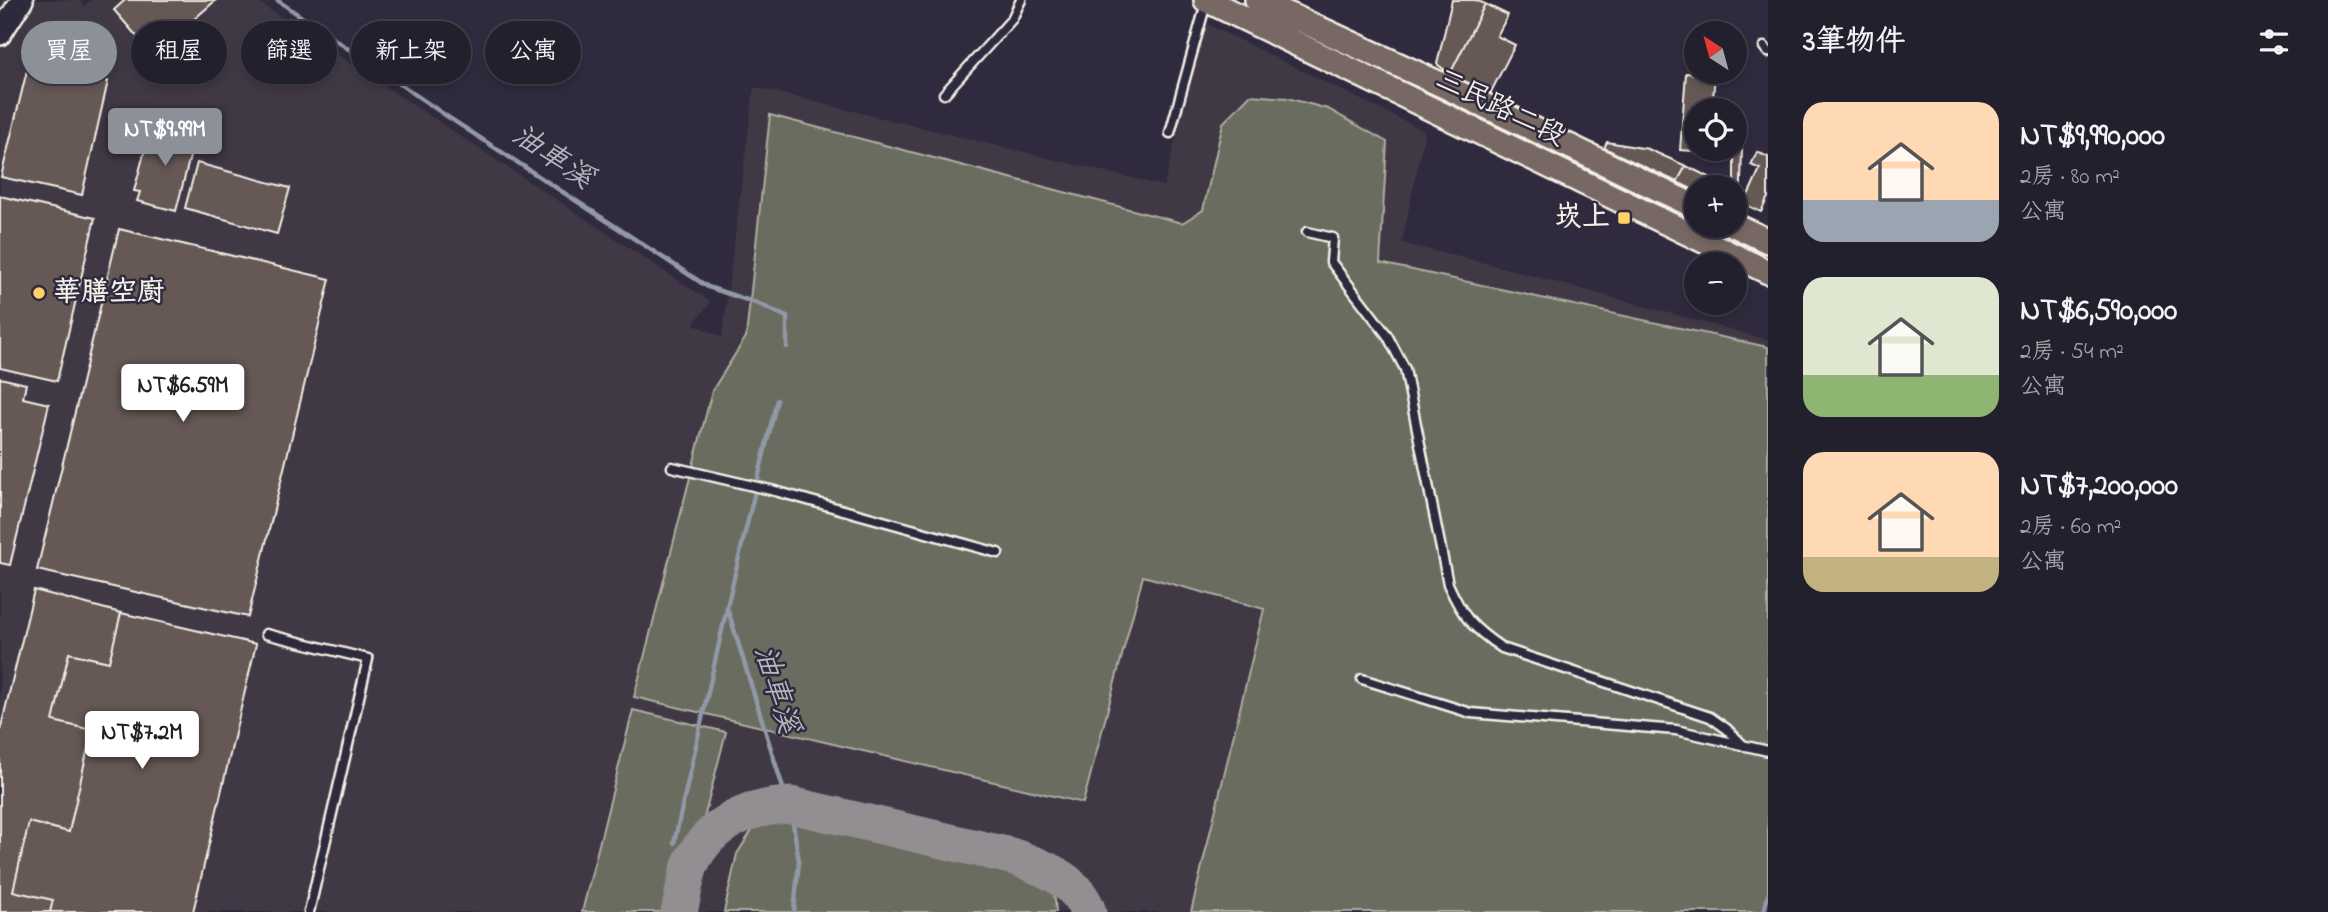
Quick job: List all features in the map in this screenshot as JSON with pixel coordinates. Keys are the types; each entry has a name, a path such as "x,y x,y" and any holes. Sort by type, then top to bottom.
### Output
{"main road":[{"name":"三民路二段","path":"1207,0 1768,272"},
{"name":"三民路二段","path":"1257,0 1684,201"},
{"path":"1747,231 1768,241"}],"street":[{"path":"0,34 19,1"}],"lane":[{"path":"944,94 1012,19 1021,0"},
{"path":"1170,133 1207,0"},
{"path":"1307,232 1334,238 1331,262 1387,335 1405,369 1448,584 1461,611 1476,631 1502,648 1710,717 1744,746"},
{"path":"672,467 775,491 998,553"},
{"path":"266,634 368,659 309,912"},
{"path":"1362,679 1471,713 1676,730 1768,751"}],"shaded area":[{"path":"0,0 79,0 84,6 91,0 255,0 287,21 241,21 241,84 337,84 337,54 351,64 351,84 382,84 711,302 693,324 722,337 754,87 1164,186 1205,23 1425,131 1402,243 1497,266 1768,340 1768,912 0,912"}],"green space":[{"path":"1250,95 1287,98 1328,109 1387,142 1380,263 1768,347 1768,893 1764,912 1191,912 1264,609 1143,576 1083,803 634,697 712,391 746,337 770,115 1182,223 1203,210 1223,123"},
{"path":"633,710 726,732 680,912 582,912"},
{"path":"806,795 1016,845 1040,866 1050,881 1056,912 724,912 737,854 761,816 770,805"}],"building":[{"path":"125,0 216,0 192,21 131,21 131,30 114,10"},
{"path":"1452,0 1476,0 1485,4 1450,74 1437,64"},
{"path":"1485,4 1508,15 1497,36 1515,45 1490,94 1450,74"},
{"path":"24,84 107,84 82,195 1,177"},
{"path":"1685,84 1714,84 1713,98 1684,98"},
{"path":"1684,99 1684,150 1680,150"},
{"path":"166,126 196,133 176,211 137,201 140,192 134,191 150,131 164,135"},
{"path":"1607,142 1648,149 1686,166 1677,182 1604,148"},
{"path":"1757,152 1768,157 1768,197 1761,212 1747,205 1747,197 1760,169 1751,165"},
{"path":"1734,161 1742,161 1741,175 1734,175"},
{"path":"197,163 290,188 277,234 185,208"},
{"path":"1686,166 1705,175 1684,175 1684,185 1677,182"},
{"name":"華膳空廚","path":"0,196 95,218 57,381 0,368"},
{"path":"119,229 330,279 248,617 37,570"},
{"path":"0,378 26,384 23,398 49,404 10,565 0,563"},
{"path":"34,590 121,613 109,662 69,653 53,721 92,730 69,832 29,822 13,891 53,900 50,912 0,912 0,731"},
{"path":"121,613 256,644 193,912 50,912 53,900 13,891 29,822 69,832 92,730 53,721 69,653 109,662"}],"waterway":[{"name":"油車溪","path":"277,0 448,117 708,287 759,304 787,317 787,347"},
{"name":"油車溪","path":"777,400 727,607 792,817 799,861 794,912"},
{"path":"674,843 727,608"},
{"path":"1764,912 1768,895"}],"taxiway":[{"path":"679,912 691,863 709,837 720,827 746,813 791,805 1011,856 1046,869 1067,882 1076,891 1088,912"}],"place":[{"name":"崁上","path":"1624,218"},
{"name":"華膳空廚","path":"39,293"}]}
